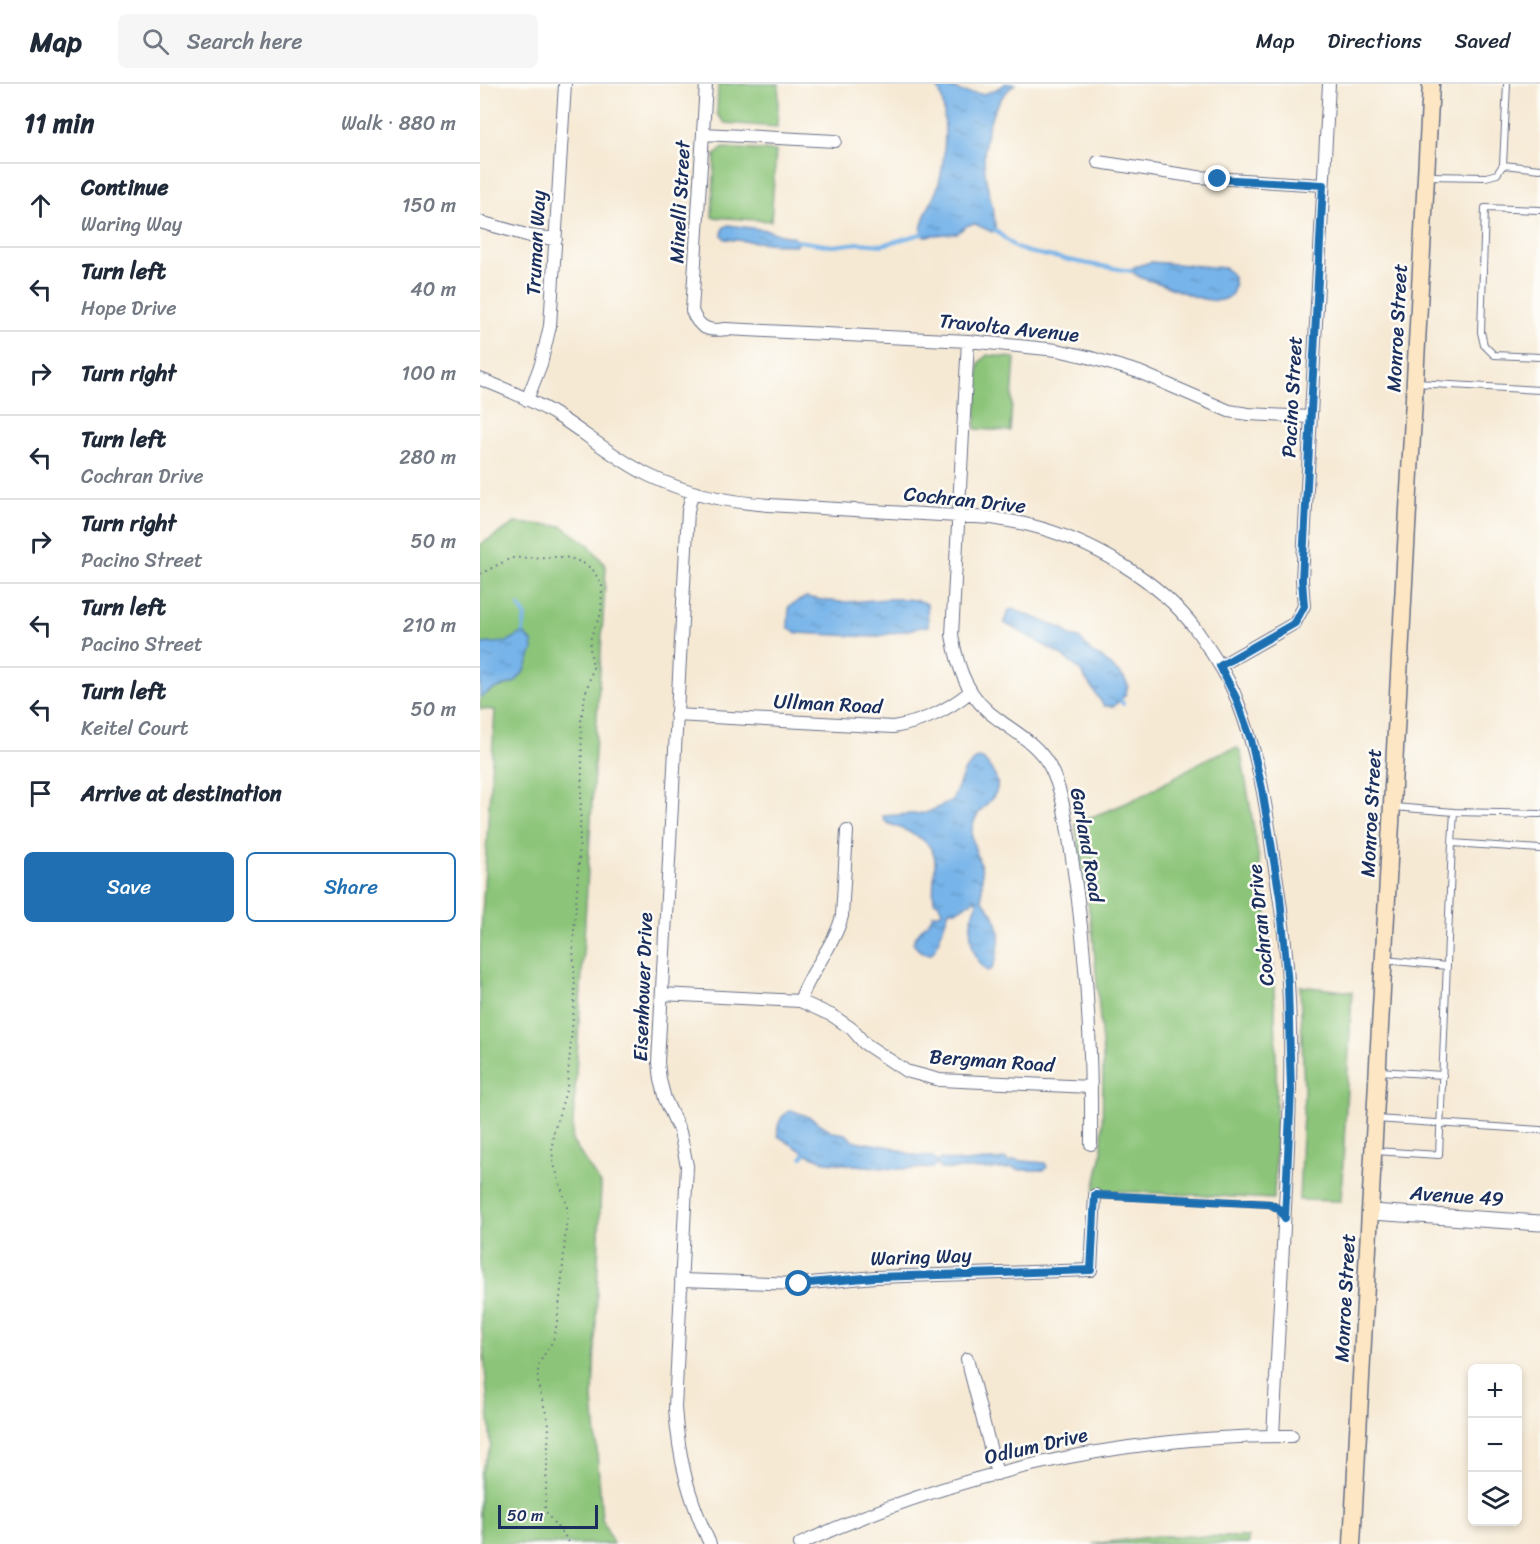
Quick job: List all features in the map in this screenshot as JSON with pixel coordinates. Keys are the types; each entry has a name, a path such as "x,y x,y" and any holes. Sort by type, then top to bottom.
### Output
{"main road":[{"name":"Monroe Street","path":"1352,1544 1431,84"}],"street":[{"name":"Truman Way","path":"527,400 541,364 550,326 565,84"},
{"name":"Minelli Street","path":"696,320 692,311 706,84"},
{"name":"Pacino Street","path":"1220,666 1288,628 1301,615 1304,606 1302,580 1329,84"},
{"path":"703,134 835,141"},
{"path":"1098,162 1198,177 1323,185"},
{"path":"480,222 530,236 556,239"},
{"name":"Travolta Avenue","path":"696,320 703,327 712,331 726,329 1026,346 1088,357 1139,372 1229,411 1311,417"},
{"name":"Garland Road","path":"968,341 952,635 955,655 970,692 997,719 1031,742 1049,766 1060,795 1079,904 1087,981 1091,1087 1090,1144"},
{"name":"Cochran Drive","path":"480,379 556,415 626,463 648,475 692,493 721,500 758,504 992,518 1028,524 1069,538 1098,551 1139,576 1168,600 1195,629 1220,666 1236,698 1251,740 1262,789 1280,897 1288,985 1291,1080 1273,1436"},
{"name":"Eisenhower Drive","path":"692,493 688,511 658,1062 665,1099 680,1131 687,1166 675,1408 677,1438 687,1489 710,1544"},
{"name":"Ullman Road","path":"676,715 893,727 924,720 943,712 970,692"},
{"path":"800,1001 810,978 839,929 842,916 847,831"},
{"name":"Bergman Road","path":"662,994 800,1001 833,1016 852,1029 864,1043 883,1057 906,1071 922,1077 940,1080 1091,1087"},
{"name":"Waring Way","path":"681,1280 799,1284 875,1277 1091,1270 1095,1195"},
{"name":"Avenue 49","path":"1371,1212 1540,1223"},
{"path":"967,1359 997,1474"},
{"name":"Odlum Drive","path":"800,1544 894,1506 997,1474 1062,1458 1131,1446 1203,1439 1292,1436"}],"lane":[{"path":"1426,176 1486,177 1497,174 1503,165 1506,84"},
{"path":"1503,165 1540,169"},
{"path":"1540,210 1485,208 1481,332 1484,345 1494,355 1540,357"},
{"path":"1415,383 1540,390"},
{"path":"1392,807 1454,812 1540,814"},
{"path":"1374,1151 1439,1155 1454,812"},
{"path":"1452,843 1540,849"},
{"path":"1384,960 1447,966"},
{"path":"1378,1071 1443,1074"},
{"path":"1375,1119 1540,1130"},
{"path":"1095,1195 1270,1204 1279,1209 1285,1218"}],"path":[{"path":"480,574 511,558 552,556 570,558 593,570 602,585 603,593 601,614 591,636 593,668 585,695 581,721 579,862 573,943 575,994 567,1087 553,1135 552,1147 553,1161 567,1206 567,1218 555,1336 538,1371 538,1382 549,1425 545,1509 551,1521 570,1544"}],"green space":[{"path":"718,84 779,84 777,127 725,123 717,114"},
{"path":"723,148 776,151 771,221 712,217 715,155"},
{"path":"987,355 1015,358 1010,431 975,429 979,363"},
{"path":"515,523 562,526 589,545 606,566 572,1141 601,1184 593,1398 602,1518 613,1544 480,1544 480,1474 491,1446 480,1303 480,948 495,710 480,709 480,545"},
{"path":"1238,748 1241,754 1260,864 1273,975 1276,1031 1274,1199 1094,1190 1102,1153 1103,1057 1093,935 1075,823 1133,800 1200,762"},
{"path":"1300,986 1352,992 1341,1201 1299,1200 1304,1091"},
{"path":"1158,1536 1248,1537 1248,1544 1093,1544"}],"water":[{"path":"935,84 949,84 960,92 983,94 1005,84 1015,84 998,103 985,140 984,167 995,223 995,230 992,232 975,224 968,225 957,233 924,236 921,234 923,221 936,192 943,164 945,134 943,104"},
{"path":"728,225 767,230 793,237 798,241 796,245 789,245 725,239 722,235 723,228"},
{"path":"1151,262 1225,268 1233,277 1234,288 1230,296 1222,300 1212,300 1189,295 1145,279 1131,271 1134,267"},
{"path":"806,597 843,602 889,599 920,601 927,604 928,626 874,637 797,633 788,627 789,606"},
{"path":"1012,609 1063,629 1070,636 1079,638 1092,653 1101,657 1124,678 1128,685 1125,695 1114,706 1104,706 1079,669 1058,653 1004,622 1008,611"},
{"path":"523,632 532,642 533,650 525,670 515,682 492,690 480,698 480,644 507,642"},
{"path":"977,758 983,759 997,783 996,791 975,820 972,831 982,872 982,900 994,916 999,932 996,959 992,969 987,971 976,957 971,940 971,921 977,905 976,899 957,910 949,910 936,948 931,954 920,951 913,943 933,914 940,914 942,910 934,901 934,855 931,848 919,837 888,823 883,816 926,813 952,801 965,770"},
{"path":"791,1110 809,1117 833,1132 846,1134 853,1141 892,1147 912,1155 933,1157 937,1162 941,1159 963,1162 1006,1159 1009,1163 1013,1160 1045,1163 1047,1167 1044,1170 1021,1170 1009,1167 1008,1169 941,1169 937,1164 932,1168 895,1169 826,1162 805,1153 778,1136 780,1121"}],"waterway":[{"path":"995,230 1016,248 1028,252 1131,271"},
{"path":"798,241 833,246 859,243 882,245 921,234"},
{"path":"519,606 525,616 523,632"},
{"path":"1120,699 1123,704"},
{"path":"802,1157 805,1153"}],"route":[{"path":"799,1284 875,1277 1091,1270 1095,1195 1270,1204 1279,1209 1285,1218 1291,1091 1288,985 1280,897 1262,789 1251,740 1236,698 1220,666 1288,628 1301,615 1304,606 1302,580 1323,185 1218,179"}]}
